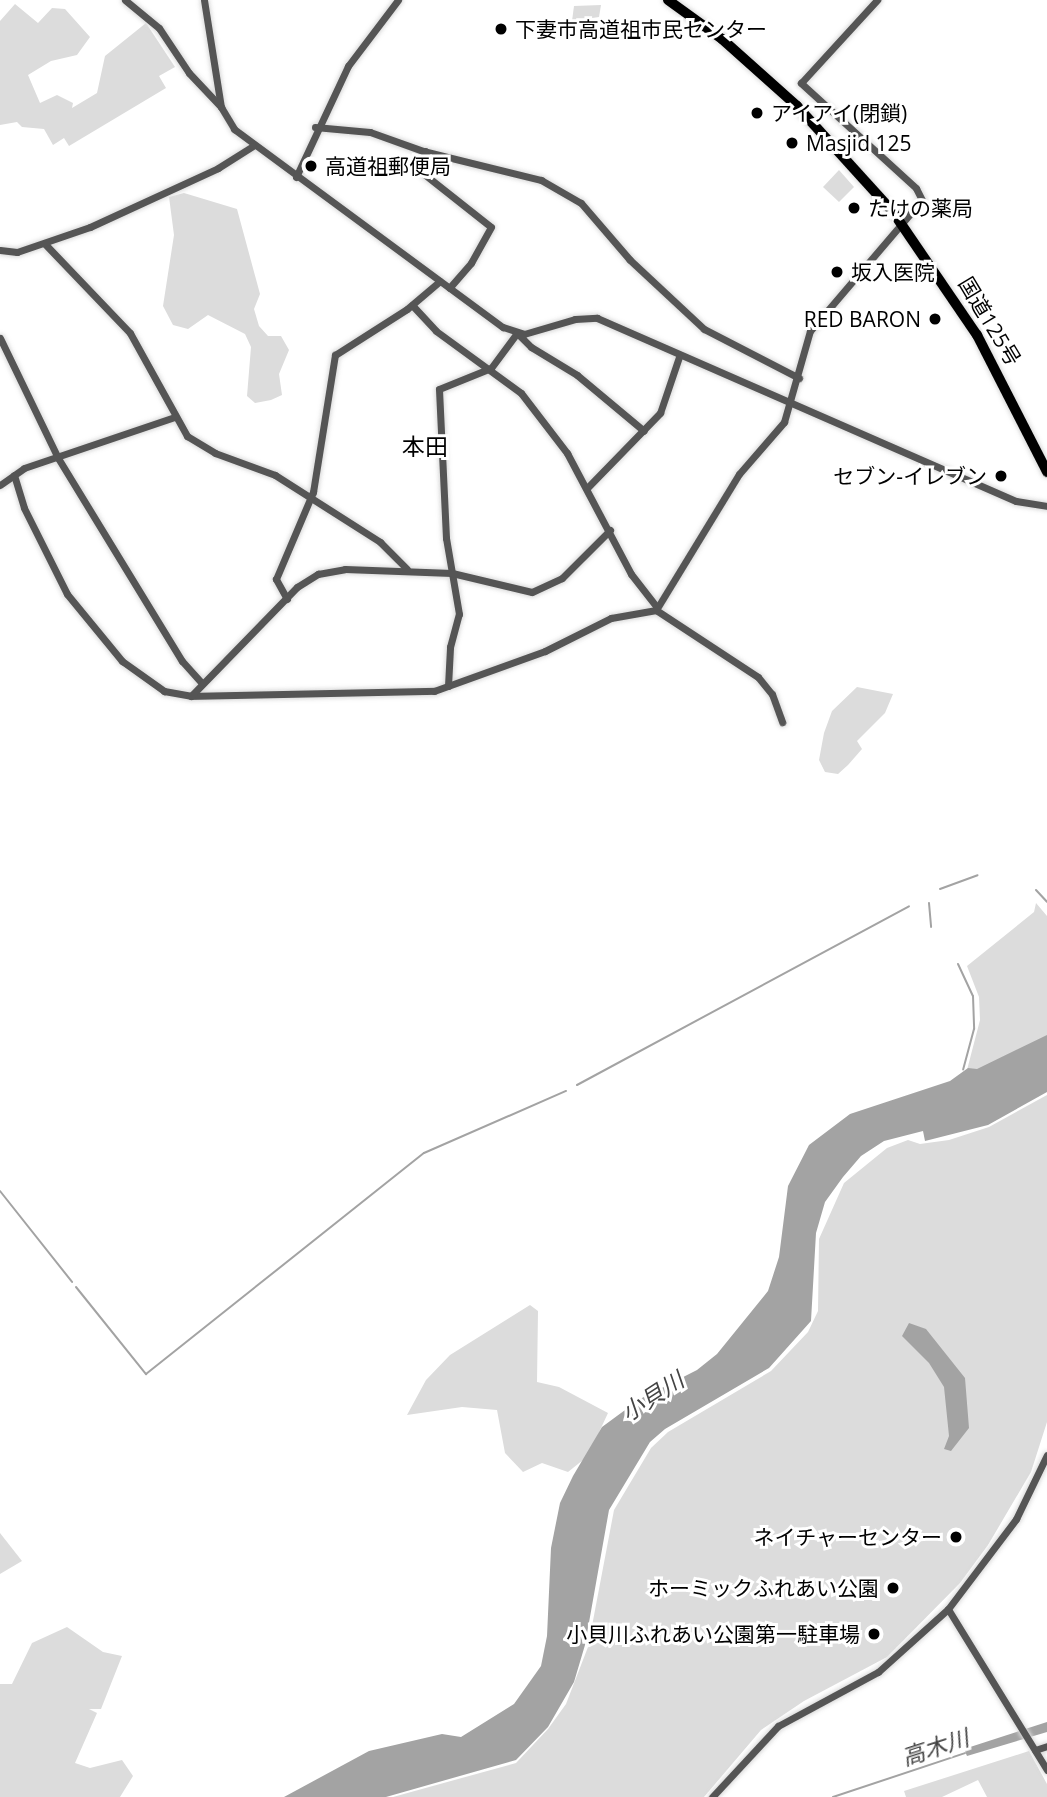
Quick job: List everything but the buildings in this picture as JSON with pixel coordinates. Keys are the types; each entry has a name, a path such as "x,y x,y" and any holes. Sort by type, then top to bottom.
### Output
{"highway":[{"name":"国道125号","path":"668,0 722,39 797,106 903,225 978,335 1047,472"}],"street":[{"path":"125,0 159,28 189,73 221,107 234,129 253,146 449,288 517,333 531,347 577,375 643,431"},
{"path":"204,0 221,107"},
{"path":"296,177 315,127 348,66 398,0"},
{"path":"14,475 24,508 70,598 97,626 114,653 142,678 164,691 191,696 426,692 545,651 611,618 656,608 739,474 781,426 799,379 810,331 922,200 916,188 801,83 877,0"},
{"path":"315,127 370,132 425,151 541,180 581,202 630,260 704,329 799,379"},
{"path":"0,250 17,253 45,244 218,167 253,146"},
{"path":"425,151 424,174 491,228 471,263 449,288"},
{"path":"45,244 130,333 151,364 175,417 199,445 267,470 380,542 407,569"},
{"path":"288,599 276,579 291,553 311,497 335,355 412,305 440,281"},
{"path":"412,305 436,331 491,368 530,403 587,488 631,575 656,608 758,677 772,694 782,722"},
{"path":"448,686 450,647 460,622 452,573 438,393 442,385 491,368 517,333 594,318 679,357 792,401 1016,501 1047,506"},
{"path":"0,338 58,457 182,661 201,682"},
{"path":"587,488 663,408 679,357"},
{"path":"0,485 14,475 58,457 175,417"},
{"path":"191,696 201,682 300,585 324,572 407,569 452,573 532,592 562,578 610,530"},
{"path":"712,1797 778,1726 878,1672 948,1609 1010,1528 1047,1455"},
{"path":"948,1609 1047,1770"},
{"path":"1034,1747 1047,1746"}],"shaded area":[{"path":"15,4 38,23 52,8 65,9 90,37 77,55 51,61 28,75 40,103 57,95 73,103 72,108 97,93 105,56 146,23 175,67 159,76 166,88 69,146 64,138 53,145 44,129 22,127 17,122 0,125 0,21"},
{"path":"601,5 599,17 572,21 574,6"},
{"path":"839,170 854,187 839,202 823,187"},
{"path":"184,193 237,209 260,294 254,309 259,326 268,336 281,336 289,350 279,374 282,395 271,400 255,403 247,396 251,347 245,334 208,315 188,329 173,325 163,306 174,235 169,197"},
{"path":"857,687 893,694 885,713 857,741 862,749 838,774 825,772 819,760 832,711"},
{"path":"1036,903 1047,916 1047,1037 972,1073 967,1070 980,1020 979,997 967,966 1034,912"},
{"path":"1047,1095 1047,1422 1031,1472 988,1545 960,1583 887,1657 804,1701 761,1730 704,1797 393,1797 516,1763 548,1729 566,1704 588,1647 614,1510 651,1448 668,1432 771,1371 808,1332 818,1311 819,1239 844,1183 887,1148 908,1140 920,1144 949,1140 989,1127"},
{"path":"530,1305 538,1311 537,1382 559,1387 608,1413 588,1456 568,1472 542,1463 523,1472 505,1453 497,1410 462,1407 407,1415 426,1380 450,1355"},
{"path":"0,1533 22,1561 0,1574"},
{"path":"67,1627 103,1652 122,1656 101,1709 89,1709 97,1713 75,1763 90,1768 122,1760 133,1776 120,1797 0,1797 0,1684 12,1684 32,1643"},
{"path":"1029,1751 1047,1784 1047,1797 987,1797 978,1780 942,1797 906,1797 904,1791"}],"water":[{"name":"小貝川","path":"1047,1035 1047,1092 988,1125 925,1141 923,1131 884,1141 861,1156 843,1177 825,1202 816,1233 811,1321 769,1368 665,1429 650,1442 609,1510 585,1645 574,1682 548,1727 516,1760 386,1797 284,1797 369,1751 442,1734 461,1737 514,1704 541,1666 547,1636 551,1548 560,1503 573,1476 602,1427 640,1399 697,1370 717,1354 768,1291 779,1257 788,1186 809,1145 850,1114 950,1081 968,1068 977,1069"},
{"path":"909,1323 926,1329 965,1378 969,1428 951,1451 944,1449 949,1436 944,1387 929,1363 902,1336"},
{"path":"1047,1722 1047,1732 967,1756 964,1749"}],"waterway":[{"path":"940,889 978,875"},
{"path":"1036,890 1047,902"},
{"path":"929,903 931,927"},
{"path":"577,1085 909,906"},
{"path":"958,964 973,996 974,1029 963,1070"},
{"path":"76,1287 146,1374 424,1153 566,1091"},
{"path":"0,1191 72,1282"},
{"name":"高木川","path":"833,1797 965,1753"}],"place":[{"name":"下妻市高道祖市民センター","path":"501,29"},
{"name":"アイアイ(閉鎖)","path":"757,113"},
{"name":"Masjid 125","path":"792,143"},
{"name":"高道祖郵便局","path":"311,166"},
{"name":"たけの薬局","path":"854,208"},
{"name":"坂入医院","path":"837,272"},
{"name":"RED BARON","path":"935,319"},
{"name":"セブン-イレブン","path":"1001,476"},
{"name":"ネイチャーセンター","path":"956,1537"},
{"name":"ホーミックふれあい公園","path":"893,1588"},
{"name":"小貝川ふれあい公園第一駐車場","path":"874,1634"}],"district":[{"name":"本田","path":"425,446"}]}
